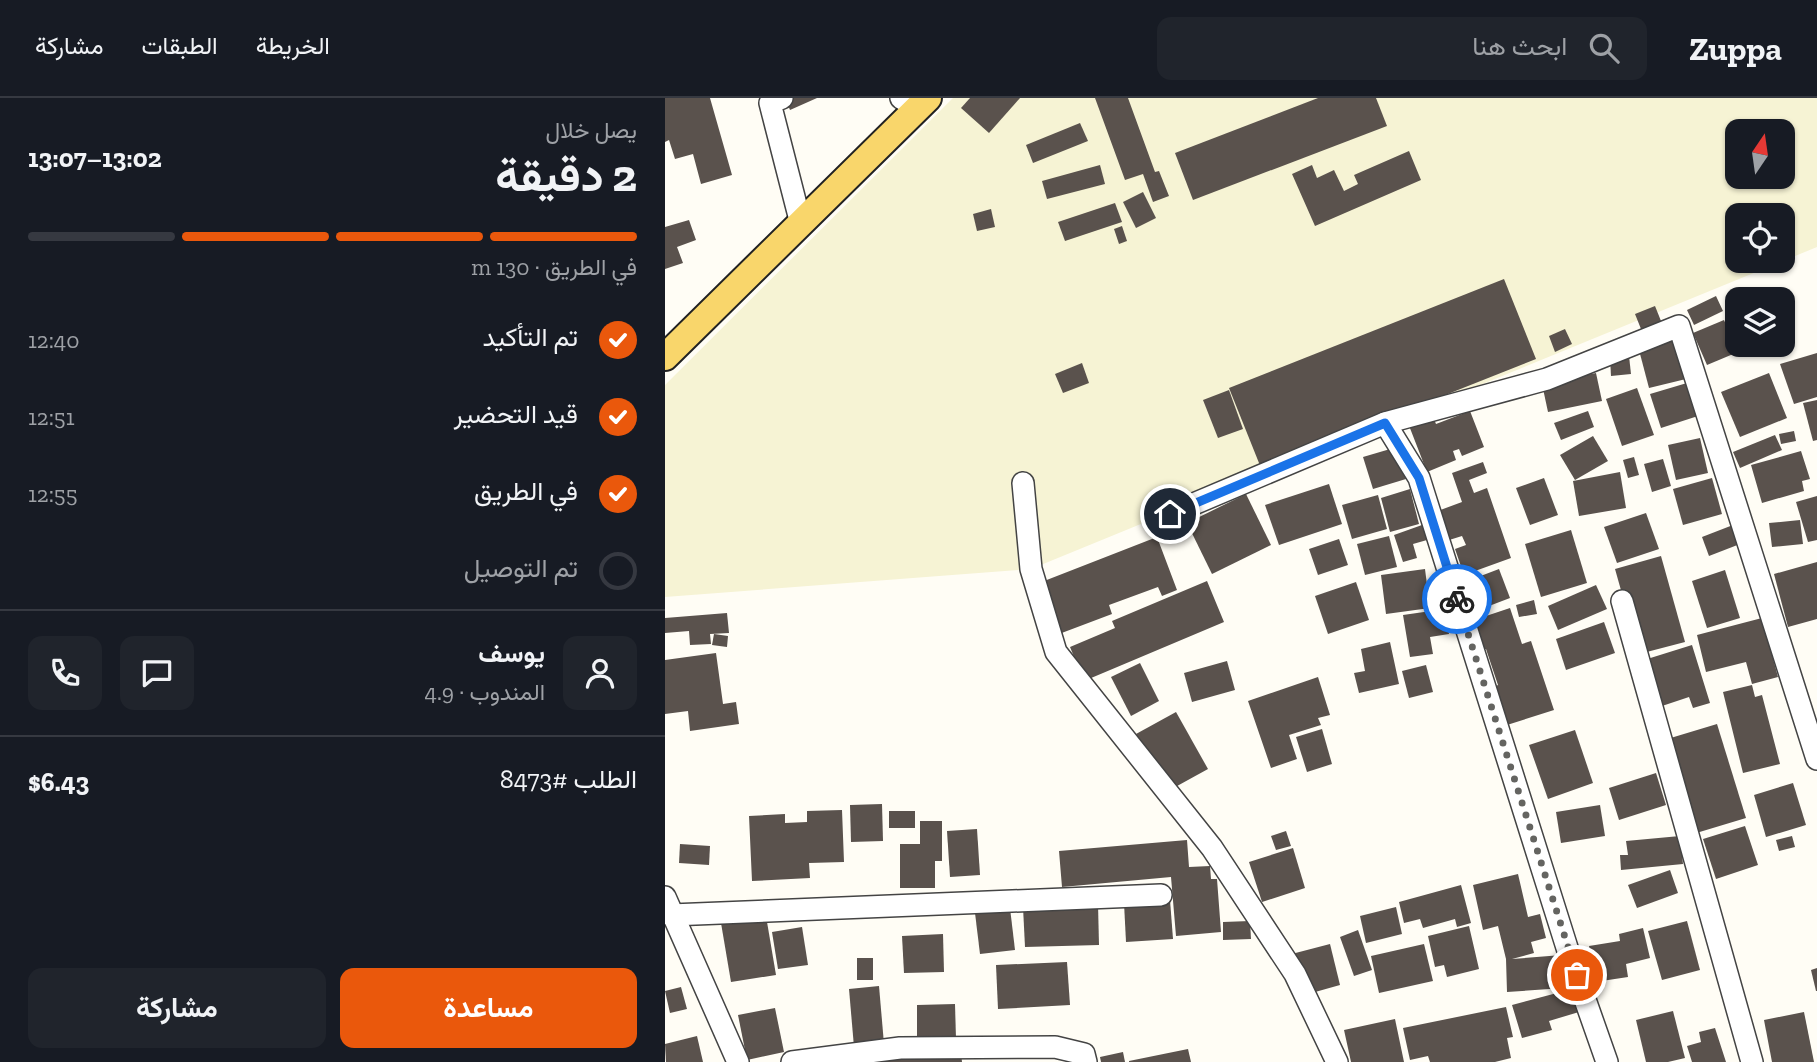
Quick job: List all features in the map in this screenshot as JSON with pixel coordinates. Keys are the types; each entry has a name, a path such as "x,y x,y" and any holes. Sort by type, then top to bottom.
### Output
{"main road":[{"path":"665,356 801,224 915,101"}],"street":[{"path":"782,98 770,103 801,224"},
{"path":"1170,514 1385,423 1548,379 1679,326 1817,759"},
{"path":"1385,423 1419,478 1569,954 1607,1062"},
{"path":"1023,483 1031,569 1056,652 1212,848 1295,974 1337,1062"},
{"path":"1622,601 1752,1062"},
{"path":"737,1062 668,906 1161,895"},
{"path":"792,1062 900,1048 978,1047 1055,1047 1083,1054 1086,1062"}],"shaded area":[{"path":"953,98 1817,98 1817,247 1795,256 1795,203 1725,203 1725,273 1754,273 1031,569 665,597 665,385"}],"building":[{"path":"665,98 710,98 732,175 701,184 693,154 675,159 669,140 665,142"},
{"path":"785,98 817,98 790,110"},
{"path":"970,98 1020,98 989,133 961,108"},
{"path":"1095,98 1128,98 1155,172 1159,171 1169,196 1153,202 1143,174 1125,180"},
{"path":"1318,98 1376,98 1387,126 1193,200 1175,153"},
{"path":"1080,123 1088,141 1033,163 1026,145"},
{"path":"1409,151 1421,180 1315,226 1292,174 1312,165 1317,178 1334,170 1344,191 1358,184 1354,175"},
{"path":"1100,165 1105,184 1047,199 1042,181"},
{"path":"1143,192 1156,218 1136,228 1123,202"},
{"path":"1115,203 1122,222 1065,241 1058,222"},
{"path":"991,209 995,227 977,231 973,214"},
{"path":"689,220 696,240 677,247 683,263 665,269 665,227"},
{"path":"1122,226 1127,241 1119,244 1114,229"},
{"path":"1504,279 1536,359 1261,468 1229,388"},
{"path":"1716,296 1723,311 1694,325 1687,310"},
{"path":"1655,306 1663,326 1643,334 1635,314"},
{"path":"1724,320 1726,357 1707,365 1693,333"},
{"path":"1565,329 1572,344 1555,352 1549,336"},
{"path":"1675,340 1686,379 1649,388 1639,350"},
{"path":"1817,353 1817,397 1794,404 1780,364"},
{"path":"1629,356 1631,374 1611,376 1610,358"},
{"path":"1082,363 1089,383 1063,393 1055,374"},
{"path":"1596,373 1602,401 1548,412 1542,384"},
{"path":"1769,373 1787,418 1740,437 1721,392"},
{"path":"1687,383 1698,416 1661,428 1650,394"},
{"path":"1637,388 1654,435 1622,446 1606,399"},
{"path":"1229,390 1243,429 1218,438 1203,400"},
{"path":"1817,400 1817,440 1813,441 1803,403"},
{"path":"1470,411 1484,447 1462,456 1459,449 1453,451 1456,460 1427,472 1408,423 1432,414 1436,424"},
{"path":"1588,411 1594,427 1561,440 1554,423"},
{"path":"1794,431 1796,441 1781,444 1779,434"},
{"path":"1775,435 1782,450 1740,468 1733,452"},
{"path":"1593,436 1608,461 1575,480 1560,455"},
{"path":"1700,438 1708,473 1676,480 1668,445"},
{"path":"1397,447 1406,479 1373,489 1363,457"},
{"path":"1801,451 1810,479 1802,481 1804,491 1762,503 1751,465"},
{"path":"1634,457 1639,475 1628,478 1623,460"},
{"path":"1663,459 1671,486 1652,492 1644,464"},
{"path":"1483,462 1487,473 1469,480 1474,493 1487,488 1511,558 1464,575 1455,549 1466,545 1462,536 1446,541 1435,512 1462,502 1452,473"},
{"path":"1620,472 1626,508 1579,516 1573,481"},
{"path":"1544,478 1558,515 1530,525 1516,488"},
{"path":"1712,478 1722,514 1683,525 1673,489"},
{"path":"1329,484 1342,524 1279,545 1265,505"},
{"path":"1410,489 1419,524 1390,532 1381,498"},
{"path":"1246,494 1271,545 1212,574 1187,523"},
{"path":"1378,495 1387,529 1352,539 1342,505"},
{"path":"1817,496 1817,540 1808,542 1796,502"},
{"path":"1646,513 1659,549 1617,563 1604,527"},
{"path":"1800,520 1803,544 1772,547 1769,523"},
{"path":"1422,525 1427,540 1413,544 1417,558 1403,562 1394,535"},
{"path":"1733,525 1740,544 1709,556 1702,537"},
{"path":"1571,530 1587,583 1541,597 1525,544"},
{"path":"1389,536 1397,567 1365,575 1357,544"},
{"path":"1157,537 1177,590 1162,596 1158,587 1109,605 1112,614 1059,634 1039,583"},
{"path":"1339,539 1348,565 1318,575 1309,549"},
{"path":"1661,556 1685,642 1639,654 1615,569"},
{"path":"1817,562 1817,619 1788,627 1774,574"},
{"path":"1425,569 1430,608 1386,614 1381,575"},
{"path":"1499,569 1510,598 1468,614 1457,585"},
{"path":"1725,570 1740,618 1707,628 1692,581"},
{"path":"1207,581 1224,622 1084,681 1070,647 1115,628 1112,621"},
{"path":"1356,582 1369,620 1328,634 1315,596"},
{"path":"1596,585 1607,609 1558,630 1548,606"},
{"path":"1534,600 1537,614 1519,617 1516,605"},
{"path":"1510,608 1522,644 1531,641 1554,710 1507,725 1494,687 1498,685 1486,649 1478,651 1468,622"},
{"path":"1445,609 1449,634 1430,637 1433,654 1410,657 1403,615"},
{"path":"727,613 729,633 710,634 711,644 690,645 689,631 665,633 665,618"},
{"path":"1762,618 1778,677 1752,684 1746,662 1706,672 1697,635"},
{"path":"1604,622 1615,653 1566,670 1556,639"},
{"path":"714,634 728,636 727,647 712,645"},
{"path":"1390,642 1399,684 1359,693 1354,673 1365,671 1361,649"},
{"path":"1692,645 1710,703 1693,708 1689,697 1659,707 1644,660"},
{"path":"716,653 723,704 736,702 739,724 690,731 688,711 665,714 665,660"},
{"path":"1227,661 1235,690 1192,702 1184,673"},
{"path":"1140,663 1159,701 1131,716 1111,677"},
{"path":"1426,665 1433,692 1409,698 1402,671"},
{"path":"1318,677 1330,715 1318,718 1321,725 1289,735 1297,759 1271,768 1248,701"},
{"path":"1752,685 1755,697 1762,695 1780,764 1743,773 1723,692"},
{"path":"1176,712 1208,769 1168,791 1136,734"},
{"path":"1717,724 1746,818 1693,834 1664,740"},
{"path":"1322,729 1332,764 1307,772 1296,737"},
{"path":"1575,730 1593,783 1548,799 1529,745"},
{"path":"1656,773 1666,805 1619,820 1609,788"},
{"path":"1793,783 1806,825 1766,837 1754,795"},
{"path":"882,804 883,841 851,842 850,805"},
{"path":"1600,805 1605,836 1561,843 1556,812"},
{"path":"842,810 844,862 809,863 810,878 752,881 749,816 785,814 785,823 807,822 807,811"},
{"path":"889,811 915,811 915,828 889,828"},
{"path":"920,821 942,821 942,861 935,861 935,888 900,888 900,844 920,844"},
{"path":"1745,826 1758,865 1716,879 1703,839"},
{"path":"977,829 980,875 950,877 947,831"},
{"path":"1286,831 1291,846 1276,850 1271,836"},
{"path":"1680,836 1683,864 1621,870 1620,855 1628,855 1626,841"},
{"path":"1792,836 1795,847 1779,851 1776,840"},
{"path":"1187,840 1189,867 1210,866 1211,879 1217,879 1221,932 1176,936 1171,877 1062,887 1059,851"},
{"path":"680,844 710,846 709,865 679,863"},
{"path":"1293,848 1305,888 1262,902 1249,862"},
{"path":"1670,870 1678,893 1637,908 1628,885"},
{"path":"1518,874 1528,917 1540,914 1546,938 1531,942 1534,953 1512,959 1562,955 1564,988 1507,992 1506,959 1498,926 1483,930 1473,885"},
{"path":"1461,885 1471,923 1457,927 1455,919 1423,928 1420,919 1404,923 1399,902"},
{"path":"1170,900 1173,939 1126,942 1124,903"},
{"path":"1098,904 1099,945 1025,947 1023,907"},
{"path":"1396,907 1402,934 1366,943 1360,916"},
{"path":"1010,908 1015,950 980,954 975,913"},
{"path":"766,916 776,975 731,982 721,923"},
{"path":"1250,921 1251,939 1223,940 1223,922"},
{"path":"1687,921 1700,970 1662,980 1648,931"},
{"path":"1469,926 1479,969 1447,977 1444,965 1435,967 1428,936"},
{"path":"802,927 808,965 778,969 772,932"},
{"path":"1643,928 1650,958 1626,964 1628,977 1595,982 1589,946 1620,941 1619,934"},
{"path":"1358,930 1372,970 1354,976 1340,937"},
{"path":"943,934 944,972 904,973 902,936"},
{"path":"1330,944 1340,985 1308,994 1284,956"},
{"path":"1424,944 1433,981 1379,993 1371,956"},
{"path":"857,958 873,958 873,980 857,980"},
{"path":"1067,962 1070,1005 998,1009 996,965"},
{"path":"1817,968 1817,991 1816,991 1811,970"},
{"path":"879,986 884,1044 854,1047 849,989"},
{"path":"681,987 687,1009 670,1013 665,991"},
{"path":"1572,989 1579,1012 1549,1021 1552,1030 1522,1038 1512,1005"},
{"path":"955,1004 956,1039 917,1040 917,1005"},
{"path":"1506,1007 1513,1037 1507,1038 1511,1058 1495,1062 1430,1062 1428,1056 1410,1060 1403,1028"},
{"path":"775,1008 784,1052 747,1060 738,1015"},
{"path":"1673,1011 1685,1058 1668,1062 1646,1062 1636,1020"},
{"path":"1804,1012 1814,1062 1772,1062 1764,1020"},
{"path":"1395,1019 1404,1062 1351,1062 1344,1030"},
{"path":"1715,1028 1726,1062 1692,1062 1687,1046 1701,1042 1699,1032"},
{"path":"697,1036 703,1062 666,1062 665,1044"},
{"path":"1188,1049 1191,1062 1129,1062 1129,1061"},
{"path":"1123,1052 1125,1062 1101,1062 1100,1057"},
{"path":"961,1053 962,1062 848,1062"}],"way so far":[{"path":"1457,599 1577,975"}],"route":[{"path":"1170,514 1385,423 1419,478 1457,599"}]}
